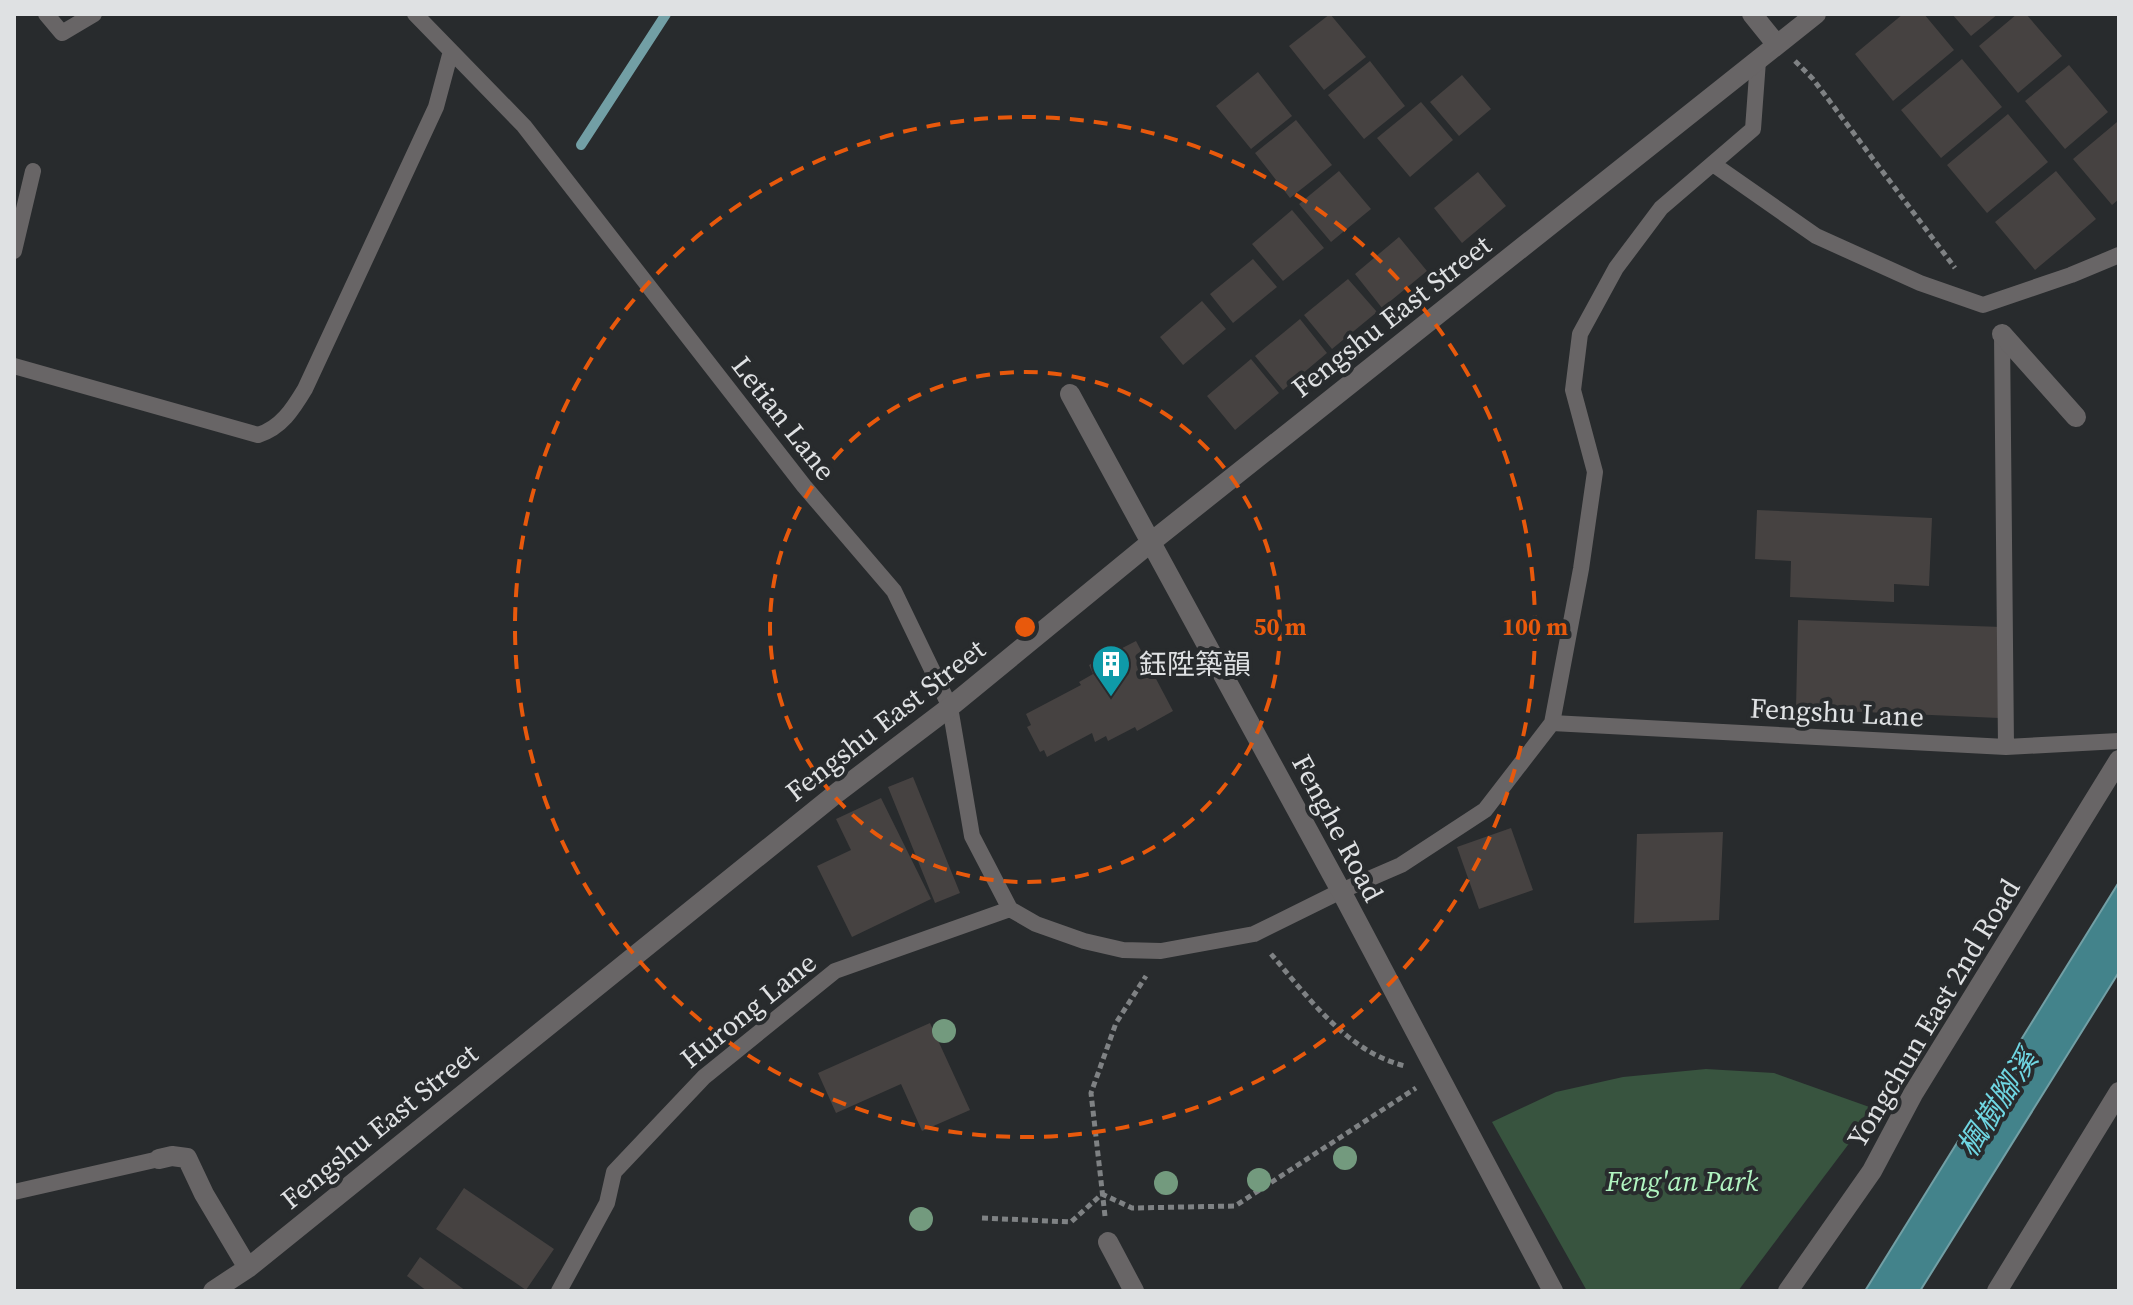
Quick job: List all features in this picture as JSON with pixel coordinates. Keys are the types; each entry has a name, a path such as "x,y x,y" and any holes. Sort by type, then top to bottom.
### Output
{"street":[{"path":"1752,14 1777,45"},
{"name":"Fengshu East Street","path":"213,1291 248,1268 838,792 950,707 1150,543 1816,14"},
{"path":"2002,334 2076,417"},
{"name":"Fenghe Road","path":"1070,394 1341,891 1553,1291"},
{"name":"Yongchun East 2nd Road","path":"1788,1291 1872,1171 1913,1094 2119,760"},
{"path":"1997,1291 2118,1099"},
{"path":"159,1159 172,1156 187,1158 204,1194 248,1268"},
{"path":"1108,1242 1134,1291"}],"lane":[{"path":"46,14 62,33 94,14"},
{"name":"Letian Lane","path":"415,14 524,126 804,486 894,591 950,707 972,836 1010,909"},
{"path":"14,366 258,435 272,430 294,408 305,389 436,107 451,51"},
{"path":"1010,909 1036,924 1084,941 1123,950 1161,951 1254,934 1401,865 1485,810 1552,723 1581,569 1595,472 1573,390 1580,334 1616,268 1661,208 1753,129 1758,61"},
{"path":"1713,164 1816,236 1920,283 1983,305 2119,255"},
{"path":"14,251 33,171"},
{"path":"2002,334 2006,747"},
{"name":"Fengshu Lane","path":"1552,723 2006,747 2119,741"},
{"name":"Hurong Lane","path":"559,1291 607,1203 614,1172 704,1077 835,971 1010,909"},
{"path":"14,1192 159,1159"}],"path":[{"path":"1777,45 1813,79 1983,305"},
{"path":"1254,934 1329,1023 1388,1062 1437,1074"},
{"path":"1108,1242 1091,1093 1116,1023 1161,951"},
{"path":"1102,1194 1132,1208 1235,1206 1437,1074"},
{"path":"982,1218 1071,1222 1102,1194"}],"green space":[{"name":"Feng'an Park","path":"1706,1069 1774,1073 1875,1109 1738,1291 1587,1291 1492,1122 1556,1092 1623,1077"}],"water":[{"name":"楓樹腳溪","path":"2119,882 2119,972 1920,1291 1865,1291"}],"building":[{"path":"1330,14 1366,57 1324,90 1289,46"},
{"path":"1903,14 1924,14 1954,50 1893,101 1855,54"},
{"path":"1952,14 1998,14 1971,36"},
{"path":"2017,14 2026,14 2062,56 2018,93 1979,46"},
{"path":"1962,59 2002,107 1941,158 1901,110"},
{"path":"1370,61 1405,106 1364,139 1328,95"},
{"path":"2069,65 2108,112 2065,149 2025,101"},
{"path":"1258,72 1292,116 1251,149 1216,106"},
{"path":"1462,75 1491,109 1459,136 1430,102"},
{"path":"1421,102 1453,140 1410,177 1377,138"},
{"path":"2008,114 2048,162 1987,213 1947,165"},
{"path":"1296,120 1332,165 1290,198 1255,153"},
{"path":"2117,122 2119,199 2112,205 2073,159"},
{"path":"1339,171 1371,209 1331,242 1299,204"},
{"path":"2056,171 2096,219 2035,270 1995,222"},
{"path":"1478,172 1506,206 1462,243 1434,208"},
{"path":"1292,210 1324,248 1283,281 1252,244"},
{"path":"1399,237 1427,271 1382,308 1355,274"},
{"path":"1253,259 1277,287 1233,323 1210,294"},
{"path":"1348,279 1377,312 1332,349 1304,315"},
{"path":"1202,301 1226,329 1183,365 1160,337"},
{"path":"1300,319 1327,353 1283,390 1255,356"},
{"path":"1251,359 1279,393 1235,430 1207,396"},
{"path":"1757,510 1932,518 1929,586 1894,584 1894,602 1790,597 1791,561 1755,559"},
{"path":"1798,620 2002,627 1999,718 1796,709"},
{"name":"鈺陞築韻","path":"1136,641 1173,711 1137,731 1135,727 1108,741 1106,736 1095,742 1092,733 1047,757 1044,750 1040,752 1027,727 1031,725 1026,714 1081,685 1079,682 1093,674 1089,665"},
{"path":"913,777 960,893 935,903 888,787"},
{"path":"881,798 931,899 852,937 817,866 851,850 836,819"},
{"path":"1511,828 1533,890 1479,909 1457,847"},
{"path":"1723,832 1719,920 1634,923 1637,834"},
{"path":"930,1023 970,1110 922,1131 901,1084 836,1113 818,1073"},
{"path":"464,1188 554,1249 526,1290 436,1229"},
{"path":"420,1257 466,1291 427,1291 407,1276"}],"waterway":[{"path":"581,145 666,14"}],"place":[{"name":"鈺陞築韻","path":"1111,698"}]}
